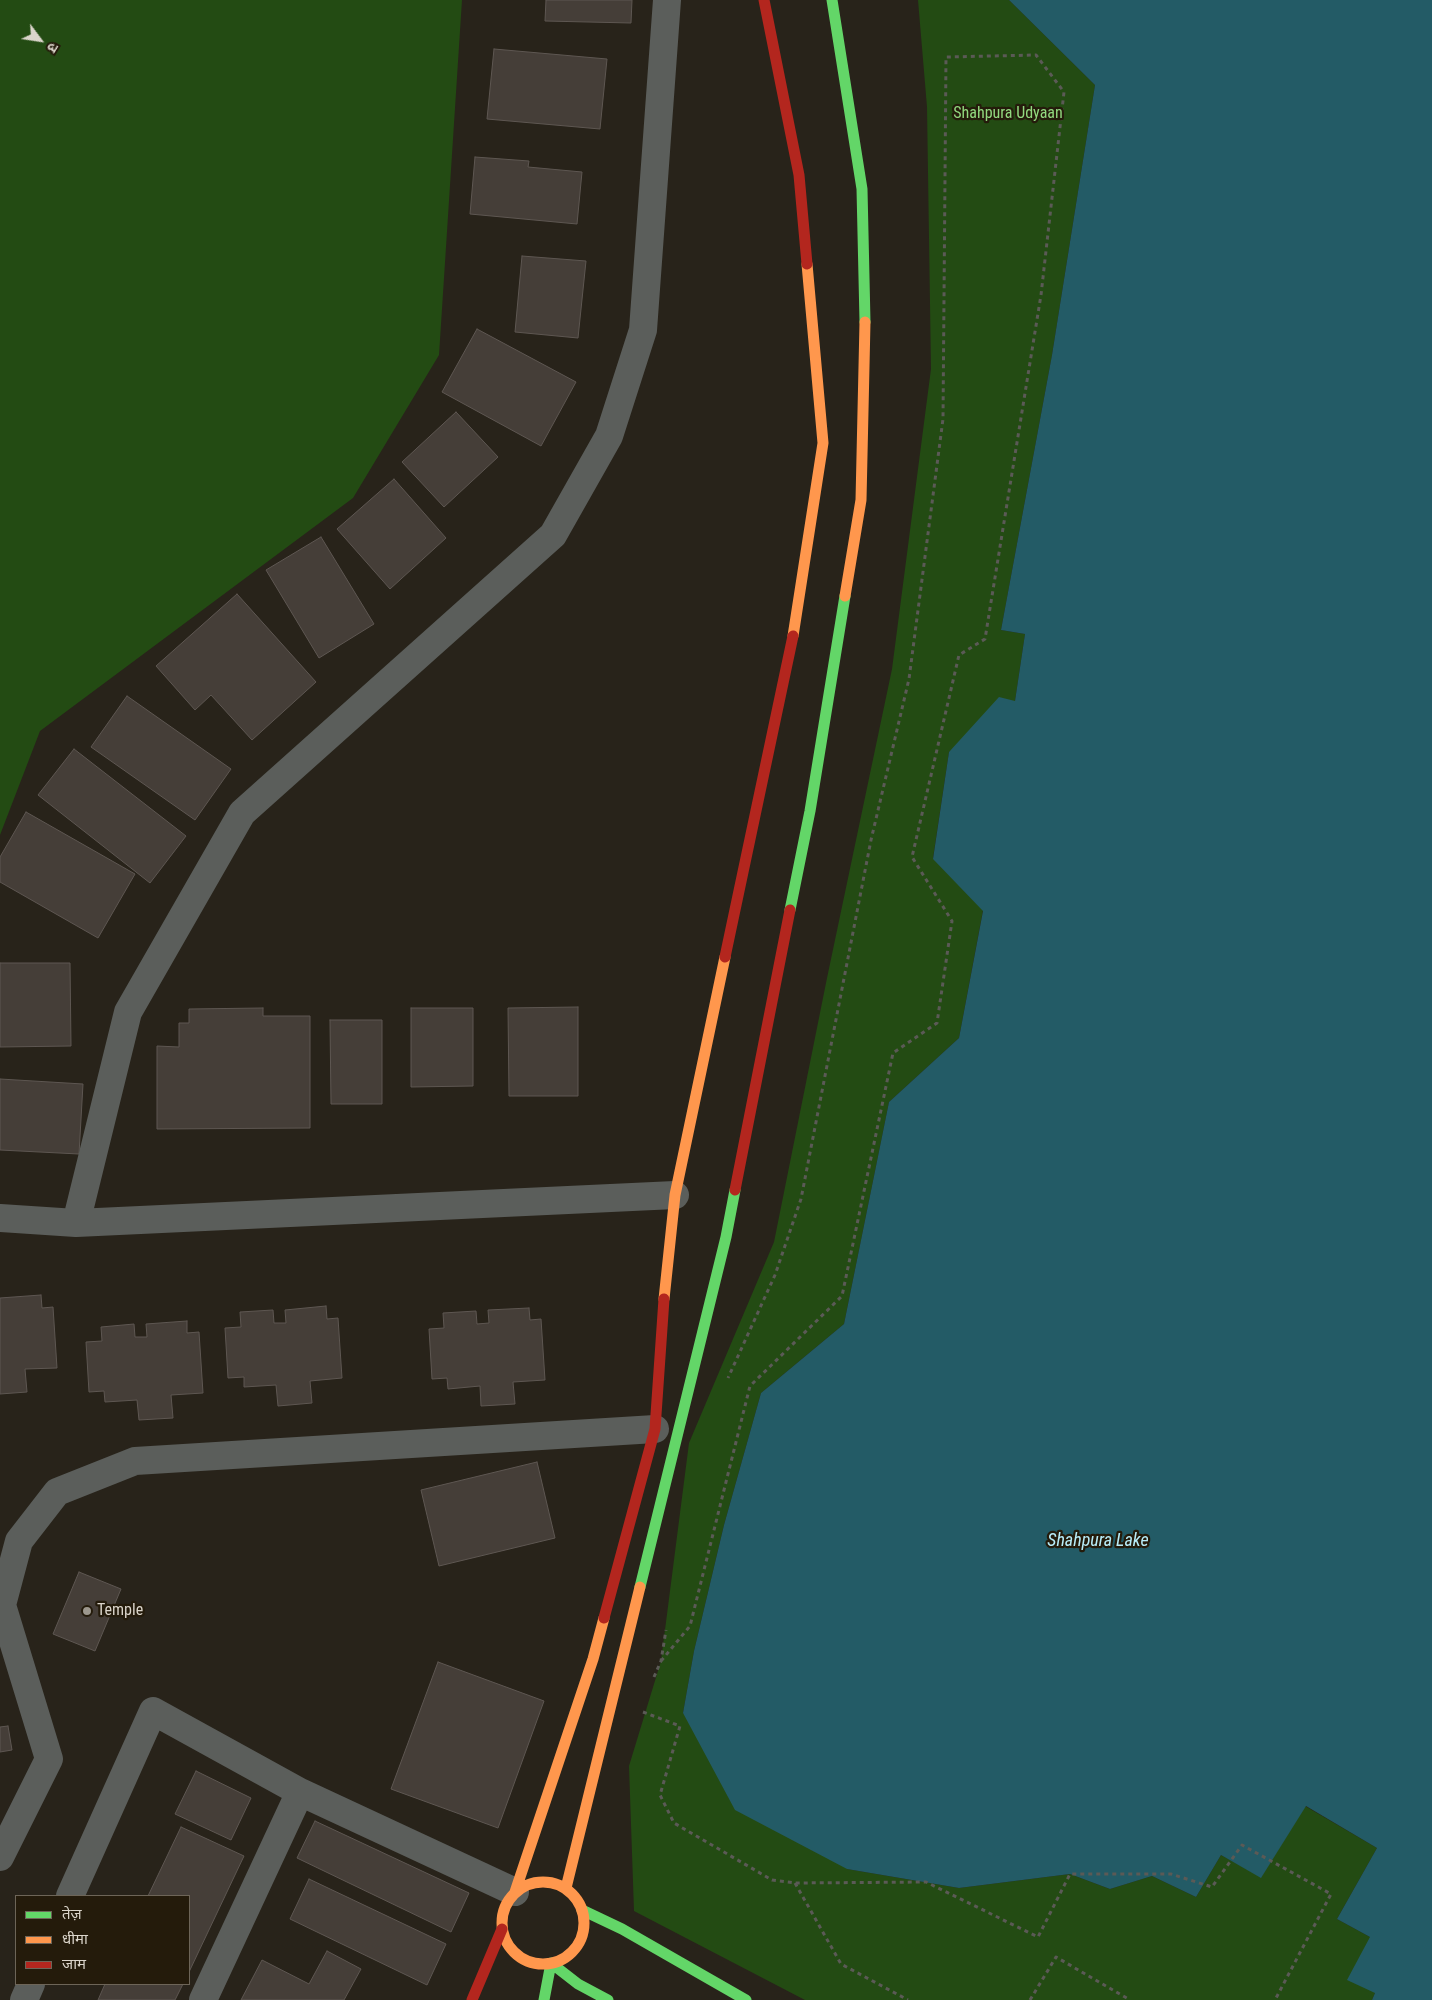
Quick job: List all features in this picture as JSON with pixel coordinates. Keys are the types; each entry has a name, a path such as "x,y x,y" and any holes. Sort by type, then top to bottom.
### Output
{"street":[{"path":"76,1223 128,1012 242,813 553,534 609,436 643,330 667,0"},
{"path":"515,1892 526,1885 540,1882 554,1882 566,1888 576,1898 582,1910 585,1924 582,1937 575,1950 564,1959 552,1964 538,1964 525,1961 514,1953 506,1942 502,1929 502,1916 507,1903 515,1892 593,1659 655,1429 666,1269 675,1195 795,628 823,443 799,174 764,0"},
{"path":"566,1888 726,1237 810,810 861,500 866,295 862,189 832,0"},
{"path":"0,1218 76,1223 675,1195"},
{"path":"0,1857 49,1758 2,1605 19,1541 57,1492 135,1461 655,1429"},
{"path":"70,1895 153,1711 300,1792 515,1892"},
{"path":"204,2000 300,1792"},
{"path":"582,1910 622,1929 746,2000"},
{"path":"472,2000 502,1929"},
{"path":"544,2000 552,1964"},
{"path":"552,1964 578,1984 608,2000"},
{"path":"24,2000 31,1985"}],"path":[{"path":"661,1661 690,1626 750,1386 842,1296 894,1053 937,1023 952,921 912,857 959,655 985,640 1039,305 1064,92 1036,55 946,58 943,419 909,679 871,840 801,1199 775,1275 726,1381"},
{"path":"654,1678 661,1661 667,1623"},
{"path":"644,1703 641,1712 680,1726 660,1795 674,1823 772,1880 795,1882 926,1882 1038,1937 1070,1874 1172,1874 1212,1887 1242,1845 1331,1894 1275,2000"},
{"path":"795,1882 841,1964 908,2000"},
{"path":"1030,2000 1056,1957 1130,2000"}],"green space":[{"path":"0,0 462,0 439,355 353,498 40,731 0,835"},
{"name":"Shahpura Udyaan","path":"918,0 1009,0 1095,85 1052,355 1001,630 1025,634 1015,701 949,752 933,858 983,910 959,1038 889,1102 844,1324 761,1393 724,1525 694,1651 683,1713 847,1869 959,1888 1070,1874 1110,1889 1152,1876 1196,1897 1221,1855 1261,1877 1305,1806 1377,1848 1337,1919 1370,1937 1375,1993 1372,2000 805,2000 634,1911 629,1766 661,1661 689,1443 774,1242 892,669 931,369 927,107"}],"water":[{"name":"Shahpura Lake","path":"1009,0 1432,0 1432,2000 1372,2000 1375,1993 1347,1980 1370,1937 1337,1919 1377,1848 1306,1806 1261,1878 1221,1855 1196,1897 1152,1876 1110,1889 1070,1874 959,1888 847,1869 735,1810 683,1713 694,1651 724,1525 761,1393 844,1324 889,1102 959,1038 983,911 933,859 949,752 999,697 1015,701 1025,634 1001,630 1052,355 1095,85"}],"building":[{"path":"546,0 632,0 631,23 545,21"},
{"path":"494,49 607,59 600,129 487,119"},
{"path":"475,157 529,161 528,167 582,172 577,224 470,214"},
{"path":"522,256 586,261 578,338 515,332"},
{"path":"477,329 576,382 541,446 442,392"},
{"path":"456,412 498,457 444,507 402,462"},
{"path":"394,479 446,538 390,589 337,529"},
{"path":"321,537 374,624 319,658 266,570"},
{"path":"237,594 316,682 252,740 211,695 195,710 156,666"},
{"path":"127,696 231,769 195,820 91,747"},
{"path":"74,749 186,836 150,883 38,795"},
{"path":"26,812 135,874 98,938 0,882 0,857"},
{"path":"0,963 70,963 71,1046 0,1047"},
{"path":"578,1007 578,1096 509,1096 508,1008"},
{"path":"263,1008 263,1016 310,1016 310,1128 157,1129 157,1046 179,1047 179,1023 189,1023 189,1009"},
{"path":"411,1008 473,1008 473,1086 411,1087"},
{"path":"330,1020 382,1020 382,1104 331,1104"},
{"path":"0,1079 83,1084 79,1154 0,1150"},
{"path":"41,1295 42,1308 53,1307 57,1368 25,1369 27,1392 0,1394 0,1298"},
{"path":"326,1306 327,1319 338,1318 342,1378 310,1381 312,1403 278,1406 276,1385 244,1387 244,1377 228,1378 225,1328 241,1327 240,1312 273,1310 274,1323 286,1323 285,1310"},
{"path":"529,1308 530,1320 541,1319 545,1380 513,1382 515,1404 481,1406 480,1386 448,1389 447,1378 432,1379 429,1329 444,1328 443,1313 476,1311 477,1324 489,1323 488,1310"},
{"path":"187,1321 187,1333 199,1332 203,1393 171,1395 173,1418 139,1420 137,1400 105,1402 104,1391 89,1392 86,1342 102,1341 101,1327 134,1324 135,1337 147,1337 146,1324"},
{"path":"537,1462 555,1538 439,1566 421,1490"},
{"name":"Temple","path":"79,1572 121,1589 95,1651 53,1634"},
{"path":"438,1662 544,1701 498,1828 391,1789"},
{"path":"8,1726 12,1750 0,1752 0,1727"},
{"path":"196,1771 251,1798 231,1840 175,1814"},
{"path":"315,1821 469,1893 451,1932 297,1858"},
{"path":"181,1827 244,1856 190,1970 190,1895 148,1895"},
{"path":"309,1879 446,1944 427,1985 290,1919"},
{"path":"327,1951 361,1969 344,2000 241,2000 262,1960 309,1984"},
{"path":"105,1985 182,1985 175,2000 98,2000"}],"traffic: fast":[{"path":"832,0 862,189 865,322"},
{"path":"790,910 810,811 845,596"},
{"path":"640,1587 726,1237 735,1190"},
{"path":"582,1910 622,1929 746,2000"},
{"path":"544,2000 551,1963 578,1984 608,2000"}],"traffic: slow":[{"path":"793,636 823,443 807,264"},
{"path":"845,596 861,500 865,322"},
{"path":"664,1299 675,1195 725,957"},
{"path":"566,1888 640,1587"},
{"path":"515,1892 593,1659 604,1618"},
{"path":"543,1882 559,1885 572,1894 581,1907 584,1923 581,1939 572,1952 559,1961 543,1964 527,1961 514,1952 505,1939 502,1923 505,1907 514,1894 527,1885 543,1882"}],"traffic: jam":[{"path":"764,0 799,175 807,264"},
{"path":"725,957 793,636"},
{"path":"735,1190 790,910"},
{"path":"604,1618 655,1429 664,1299"},
{"path":"472,2000 502,1929"}],"place":[{"name":"Temple","path":"87,1611"}]}
